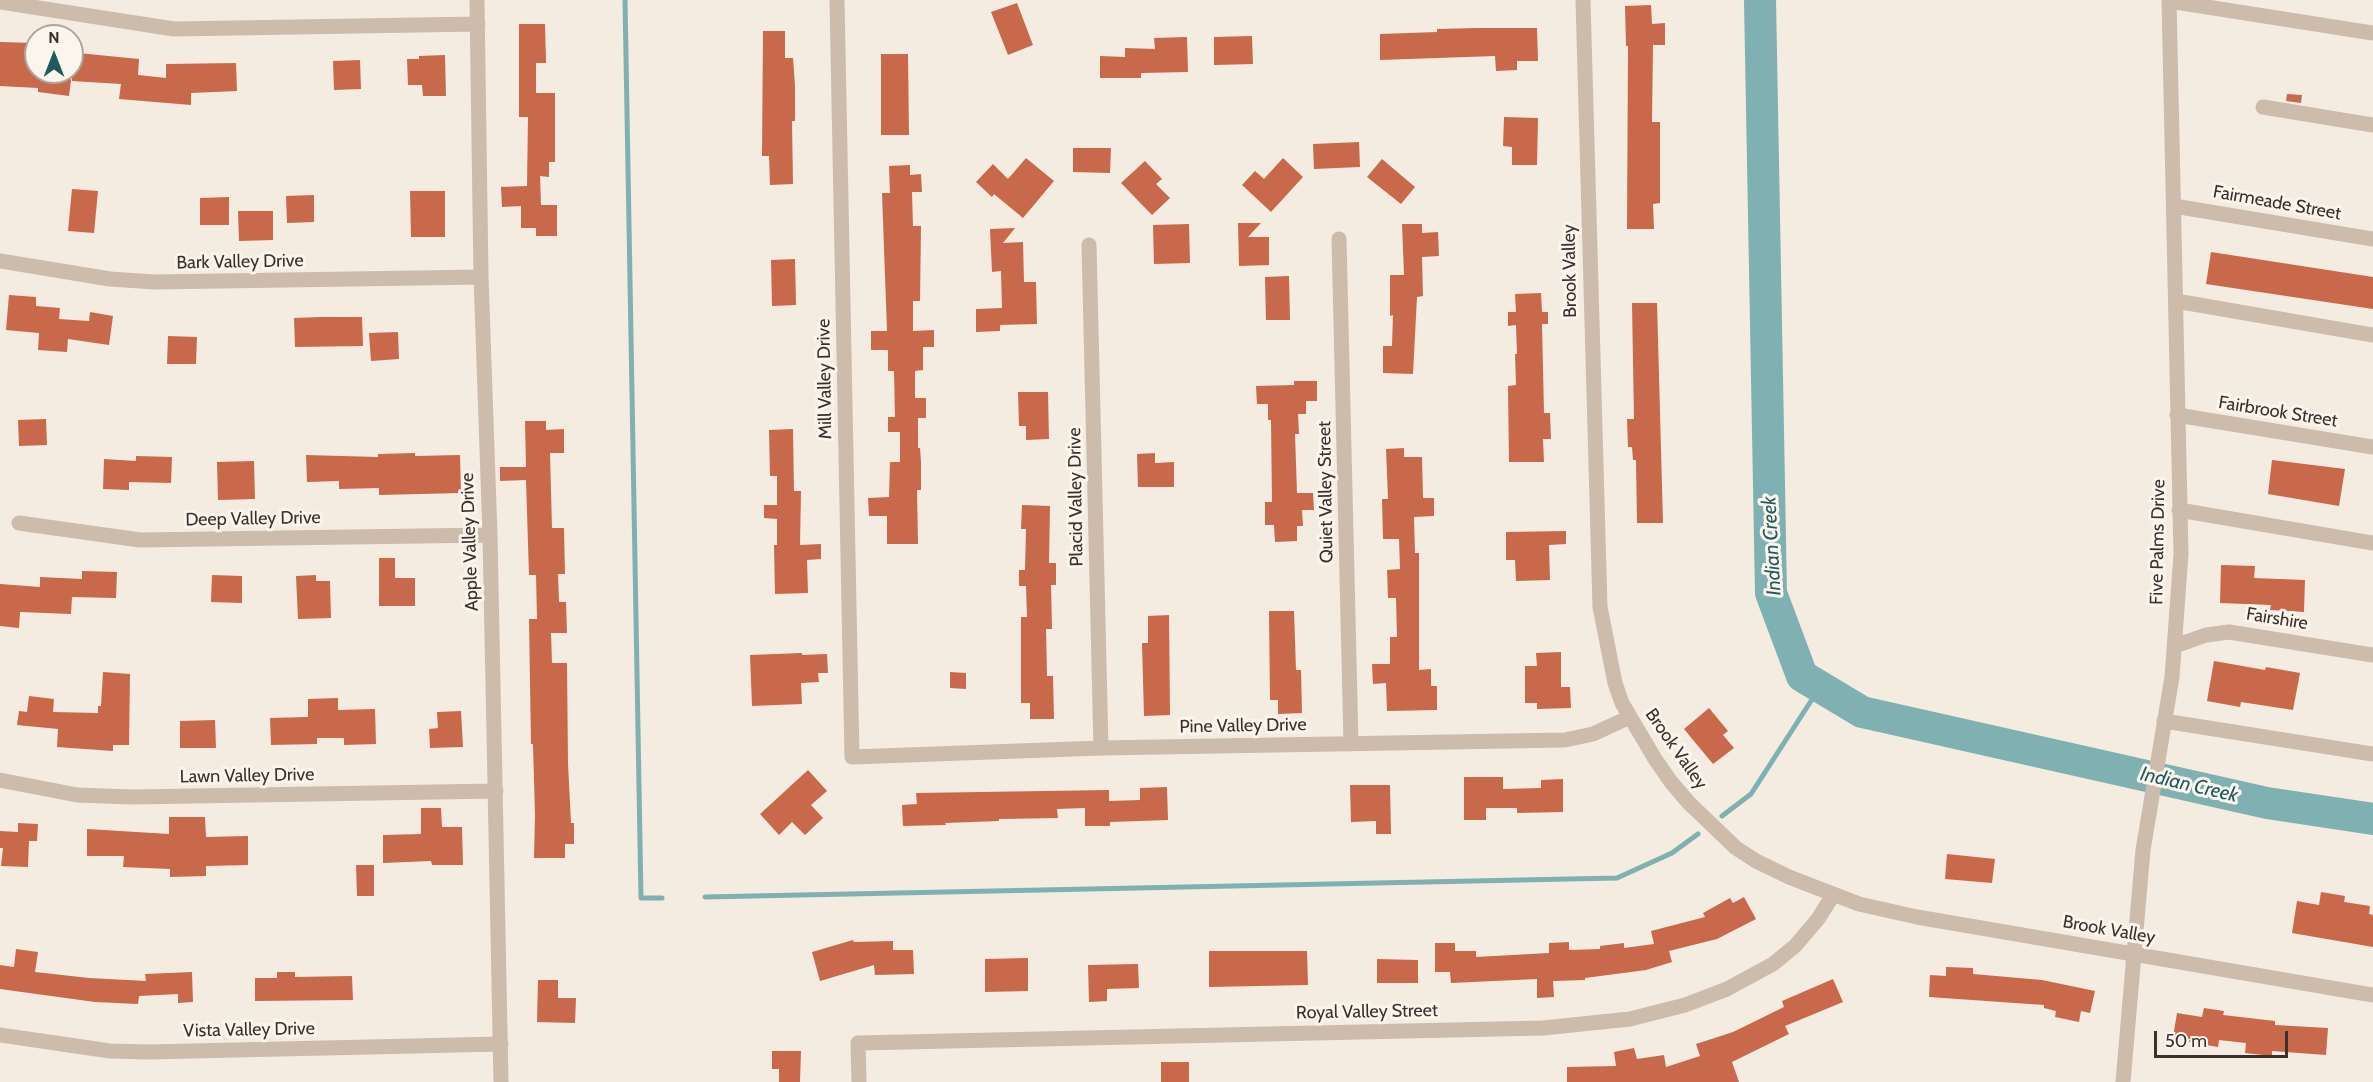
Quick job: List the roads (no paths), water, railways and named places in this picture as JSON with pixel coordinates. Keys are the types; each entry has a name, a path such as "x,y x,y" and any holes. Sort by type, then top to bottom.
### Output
{"street":[{"name":"Apple Valley Drive","path":"477,0 481,278 490,535 501,1082"},
{"name":"Mill Valley Drive","path":"837,0 852,756"},
{"name":"Brook Valley","path":"1583,0 1597,570 1600,607 1615,683 1630,717 1671,782 1729,842 1756,861 1858,904 1917,917 2373,995"},
{"path":"2169,0 2373,33"},
{"name":"Five Palms Drive","path":"2123,1082 2143,850 2175,646 2181,554 2169,0"},
{"path":"0,2 174,28 478,24"},
{"path":"2263,107 2373,126"},
{"name":"Fairmeade Street","path":"2174,206 2373,239"},
{"name":"Quiet Valley Street","path":"1339,239 1351,744"},
{"name":"Placid Valley Drive","path":"1089,245 1101,748"},
{"name":"Bark Valley Drive","path":"0,261 110,279 155,282 481,278"},
{"path":"2176,301 2373,335"},
{"name":"Fairbrook Street","path":"2177,415 2373,447"},
{"path":"2180,510 2373,543"},
{"name":"Deep Valley Drive","path":"19,523 140,540 490,535"},
{"name":"Fairshire","path":"2175,646 2206,635 2229,632 2373,655"},
{"name":"Pine Valley Drive","path":"852,756 1101,748 1565,740 1593,734 1630,717"},
{"path":"2164,721 2373,754"},
{"name":"Lawn Valley Drive","path":"0,780 77,795 132,797 496,791"},
{"name":"Royal Valley Street","path":"859,1082 858,1043 1543,1028 1630,1019 1685,1005 1727,989 1773,964 1795,946 1818,919 1833,895"},
{"name":"Vista Valley Drive","path":"0,1035 74,1047 148,1052 501,1044"}],"waterway":[{"path":"625,0 641,898 662,898"},
{"name":"Indian Creek","path":"1760,0 1771,593 1802,676 1862,712 2267,803 2373,819"},
{"path":"1722,816 1751,794 1820,687"},
{"path":"705,897 1617,878 1672,853 1698,834"}]}
